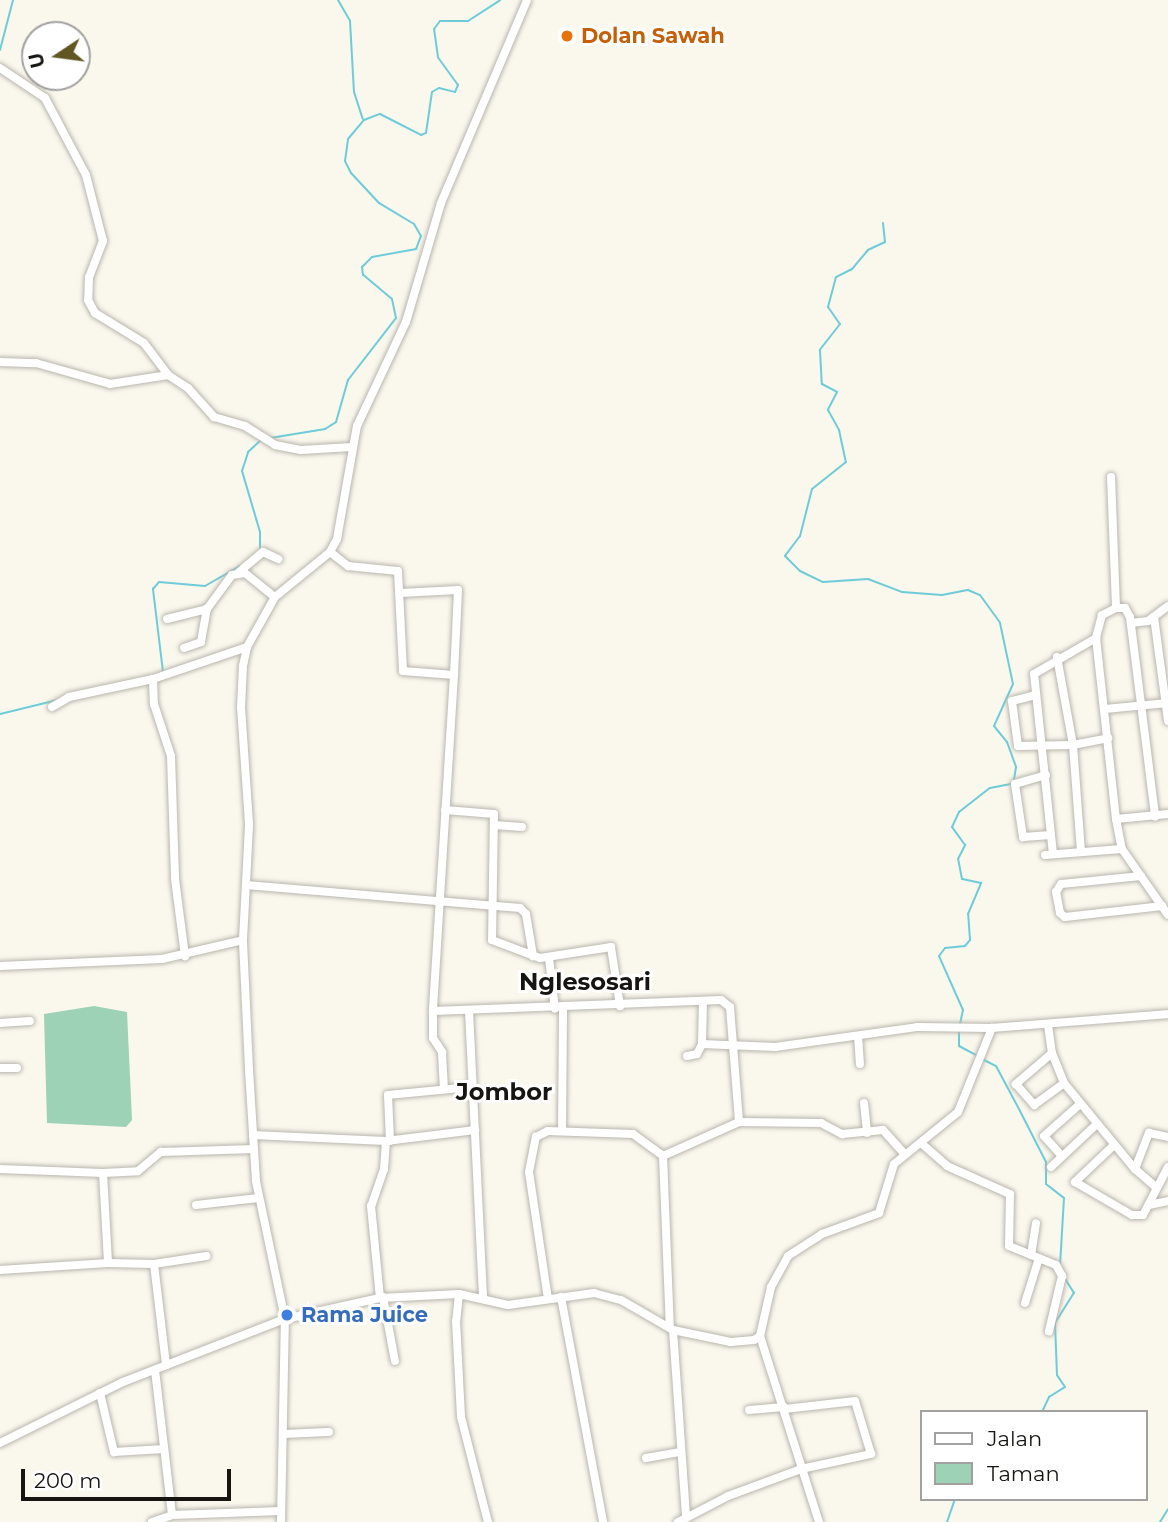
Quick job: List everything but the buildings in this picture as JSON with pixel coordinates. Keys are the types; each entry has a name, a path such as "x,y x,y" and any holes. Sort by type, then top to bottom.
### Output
{"street":[{"path":"281,1522 285,1319 259,1198 243,940 249,824 241,708 247,647 275,597 330,552 341,523 352,447 365,404 406,322 441,204 527,0"},
{"path":"0,68 45,98 86,175 103,241 89,276 91,308 144,343 168,374 188,388 214,417 258,434 275,445 301,450 352,447"},
{"path":"0,362 36,363 110,384 168,374"},
{"path":"1111,477 1116,608"},
{"path":"184,648 201,642 207,609 217,591 263,552 278,559"},
{"path":"330,552 348,566 398,571 403,671 454,675"},
{"path":"239,572 275,597"},
{"path":"400,593 458,590 445,810 436,900 433,1040 442,1052 444,1088"},
{"path":"1131,622 1154,617 1168,606"},
{"path":"1155,816 1131,622 1128,611 1116,608 1102,614 1096,638 1116,819 1122,849 1168,915"},
{"path":"167,619 207,609"},
{"path":"1154,617 1168,721"},
{"path":"1096,638 1057,657 1035,672 1051,835 1049,855 1122,849"},
{"path":"52,707 69,697 153,678 247,647"},
{"path":"1057,657 1073,745 1081,852"},
{"path":"153,678 153,704 171,756 176,879 185,956"},
{"path":"1036,695 1012,701 1016,741 1022,748 1073,745 1108,738"},
{"path":"1105,709 1167,704"},
{"path":"1046,775 1016,784 1023,837 1051,835"},
{"path":"445,810 492,812 492,940 533,956 549,958 611,947 620,1006"},
{"path":"1116,819 1168,814"},
{"path":"494,825 522,827"},
{"path":"1141,876 1061,884 1056,892 1060,913 1065,917 1162,906"},
{"path":"246,885 491,905 526,912 533,956"},
{"path":"0,967 185,956 243,940"},
{"path":"549,958 559,1009 562,1130"},
{"path":"687,1056 697,1054 702,1044 703,1001"},
{"path":"433,1011 559,1009 727,1001 734,1046 739,1122"},
{"path":"470,1011 471,1087 483,1298"},
{"path":"702,1044 775,1047 959,1027 1048,1025 1168,1014"},
{"path":"0,1023 30,1021"},
{"path":"1048,1025 1052,1053 1064,1083 1079,1105 1135,1169 1156,1187"},
{"path":"819,1522 761,1336 771,1287 788,1256 822,1234 879,1213 894,1164 962,1106 979,1054 992,1028"},
{"path":"858,1036 860,1064"},
{"path":"1052,1053 1016,1084 1034,1105 1064,1083"},
{"path":"0,1068 17,1068"},
{"path":"395,1361 381,1298 371,1206 384,1169 388,1141 388,1095 471,1087"},
{"path":"864,1103 867,1133"},
{"path":"1060,1155 1044,1136 1079,1105"},
{"path":"663,1156 739,1122 821,1124 839,1134 889,1132 904,1153"},
{"path":"1051,1167 1060,1155 1097,1124"},
{"path":"253,1135 388,1141 475,1130"},
{"path":"548,1299 528,1159 541,1133 562,1130 633,1134 663,1156"},
{"path":"1135,1169 1149,1132 1168,1137"},
{"path":"921,1143 947,1166 1010,1194 1007,1241 1056,1265 1062,1276 1060,1298 1049,1331"},
{"path":"1114,1145 1075,1182 1132,1215 1143,1215 1168,1167"},
{"path":"0,1169 103,1173 138,1171 161,1152 254,1149"},
{"path":"663,1156 682,1520 727,1496 801,1469 871,1454 860,1405 852,1401 749,1410"},
{"path":"103,1173 108,1263"},
{"path":"196,1205 259,1198"},
{"path":"1149,1205 1168,1200"},
{"path":"1025,1303 1035,1257 1036,1223"},
{"path":"0,1270 108,1263 154,1264 206,1256"},
{"path":"154,1264 166,1365"},
{"path":"460,1294 456,1321 461,1417 488,1522"},
{"path":"0,1443 100,1393 285,1319 381,1298 460,1294 508,1305 561,1297 608,1294 671,1329 731,1342 761,1336"},
{"path":"561,1297 603,1522"},
{"path":"155,1370 172,1515"},
{"path":"100,1393 114,1452 164,1449"},
{"path":"283,1434 329,1432"},
{"path":"646,1458 680,1452"},
{"path":"152,1522 172,1515 281,1511"}],"green space":[{"path":"94,1006 127,1012 132,1120 126,1127 47,1123 44,1014"}],"waterway":[{"path":"0,50 13,0"},
{"path":"338,0 350,21 354,92 363,119"},
{"path":"270,438 325,429 336,422 348,380 396,318 392,299 363,275 362,267 372,257 416,249 421,236 414,224 379,203 351,173 345,161 348,139 364,120 380,114 421,135 426,133 432,92 439,88 455,92 458,85 438,57 434,29 440,21 468,21 500,0"},
{"path":"883,223 885,242 868,250 852,269 836,277 828,307 840,324 820,350 822,384 837,392 828,410 839,430 846,462 812,489 800,536 785,556 800,571 823,582 868,579 902,592 942,595 968,590 980,595 1000,623 1013,684 994,726 1007,742 1016,767 1014,780"},
{"path":"260,550 260,532 242,471 248,452 261,440"},
{"path":"163,672 153,589 159,582 205,586 240,566"},
{"path":"0,714 57,700"},
{"path":"960,1024 963,1010 939,956 945,948 965,946 970,940 968,914 981,883 962,879 958,859 965,845 952,827 959,812 990,788 1011,784"},
{"path":"959,1029 959,1046 976,1055"},
{"path":"984,1060 996,1066 1046,1162 1046,1184 1064,1198 1060,1265"},
{"path":"1043,1410 1049,1397 1065,1387 1057,1375 1055,1323 1074,1293 1064,1277"},
{"path":"947,1522 954,1501"},
{"path":"1160,1522 1168,1509"}],"place":[{"name":"Dolan Sawah","path":"567,36"},
{"name":"Rama Juice","path":"287,1315"}],"district":[{"name":"Nglesosari","path":"585,982"},
{"name":"Jombor","path":"504,1092"}]}
